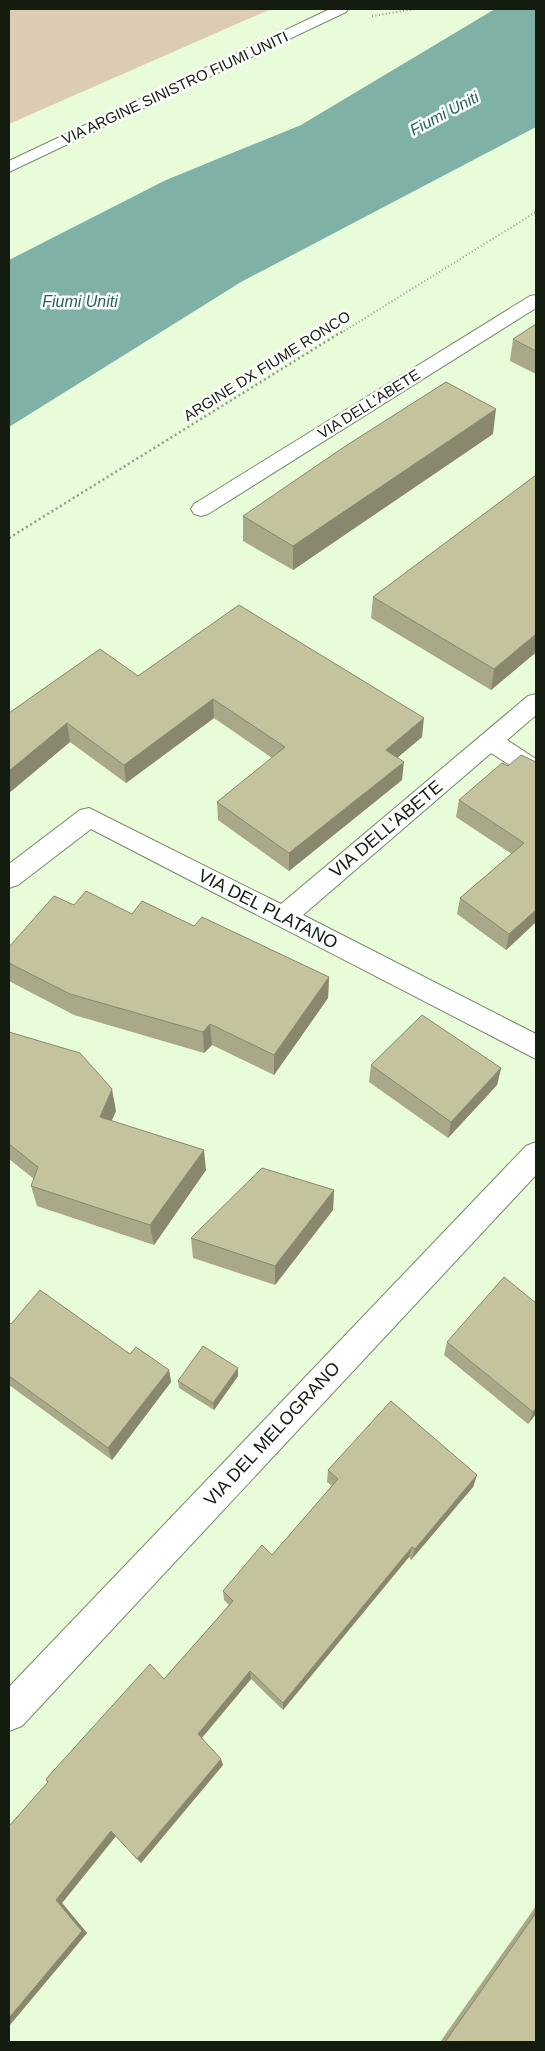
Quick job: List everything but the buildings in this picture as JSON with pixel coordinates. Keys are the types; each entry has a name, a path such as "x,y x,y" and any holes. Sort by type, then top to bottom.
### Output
{"street":[{"name":"VIA ARGINE SINISTRO FIUMI UNITI","path":"9,166 341,9"},
{"name":"VIA DELL'ABETE","path":"202,508 536,300"},
{"name":"VIA DELL'ABETE","path":"283,917 536,702"},
{"path":"490,741 536,770"},
{"name":"VIA DEL PLATANO","path":"12,871 89,817 536,1047"},
{"name":"VIA DEL MELOGRANO","path":"9,1713 536,1155"}],"path":[{"name":"ARGINE DX FIUME RONCO","path":"9,538 536,212"}],"shaded area":[{"path":"9,9 271,9 9,124"}],"water":[{"name":"Fiumi Uniti","path":"495,9 536,9 536,127 241,282 9,427 9,260 166,180 301,125"}]}
